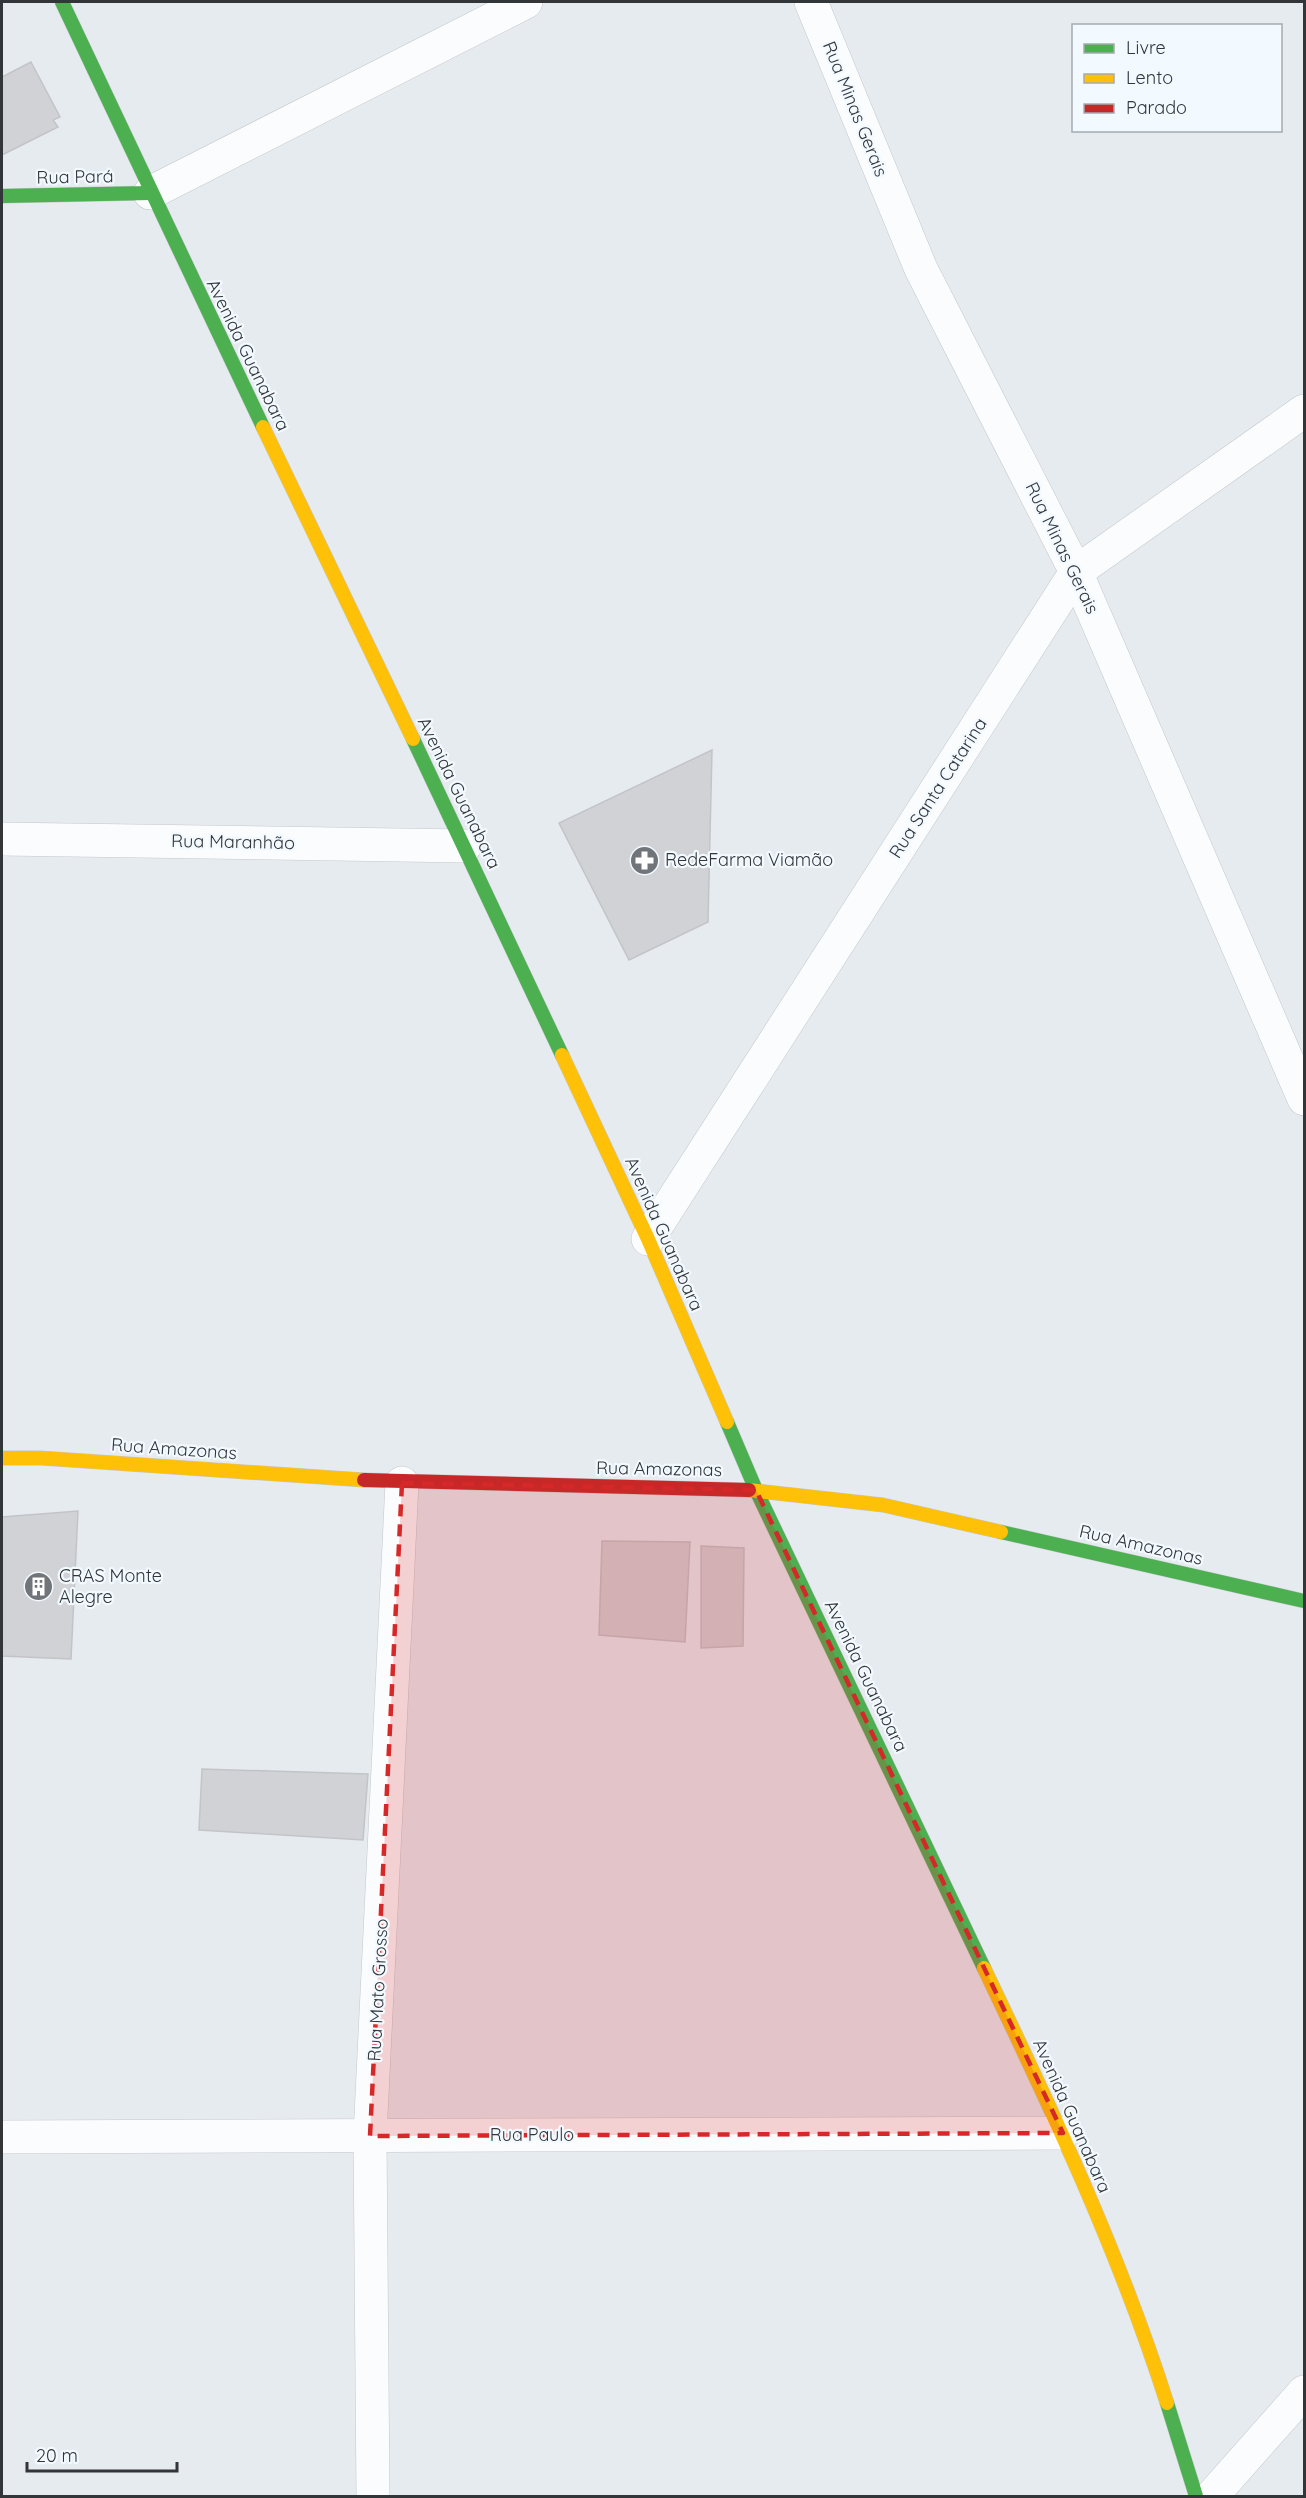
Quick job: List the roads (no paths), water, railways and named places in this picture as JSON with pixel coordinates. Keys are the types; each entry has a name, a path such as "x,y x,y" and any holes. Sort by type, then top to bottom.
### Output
{"main road":[{"name":"Avenida Guanabara","path":"62,2 150,194 465,846 648,1239 756,1490 1063,2133 1144,2334 1196,2496"},
{"name":"Rua Pará","path":"2,196 150,194"},
{"name":"Rua Amazonas","path":"2,1458 41,1458 402,1483 756,1490 883,1505 1305,1601"}],"street":[{"path":"150,194 526,2"},
{"name":"Rua Minas Gerais","path":"811,2 921,269 1076,572 1305,1099"},
{"name":"Rua Santa Catarina","path":"648,1239 1076,572 1305,411"},
{"name":"Rua Maranhão","path":"2,839 465,846"},
{"name":"Rua Mato Grosso","path":"373,2496 370,2136 402,1483"},
{"name":"Rua Paulo","path":"2,2137 1063,2133"},
{"path":"1212,2496 1305,2392"}],"place":[{"name":"RedeFarma Viamão","path":"644,860"},
{"name":"CRAS Monte Alegre","path":"38,1586"}]}
